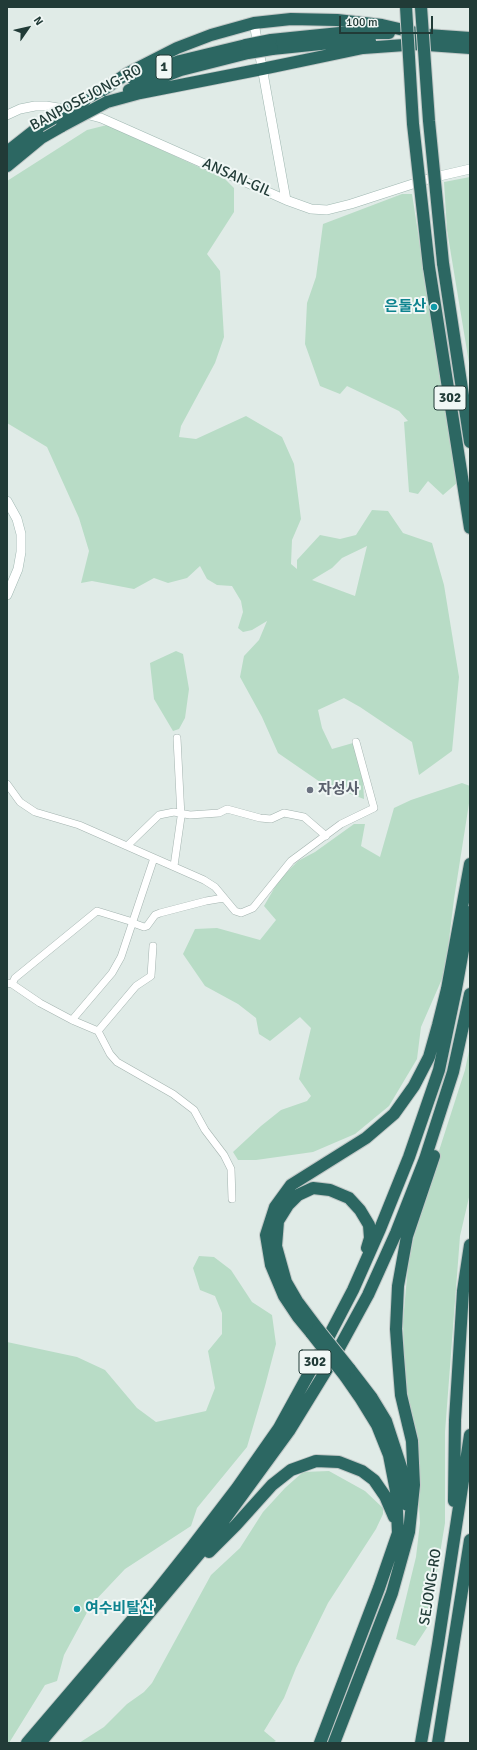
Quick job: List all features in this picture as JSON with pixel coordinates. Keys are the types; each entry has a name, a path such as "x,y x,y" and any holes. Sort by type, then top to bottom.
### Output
{"highway":[{"name":"302","path":"406,7 413,124 429,267 470,528"},
{"name":"302","path":"421,7 429,121 443,263 470,442"},
{"path":"89,98 128,73 177,48 211,35 254,23 291,19 337,20 382,25 420,39"},
{"name":"BANPOSEJONG-RO","path":"7,152 40,126 89,98 130,79 180,61 271,44 470,38"},
{"path":"106,102 140,93 262,70 363,48 420,39"},
{"name":"BANPOSEJONG-RO","path":"420,39 470,48"},
{"name":"BANPOSEJONG-RO","path":"7,166 41,138 134,87 247,49"},
{"path":"315,1332 298,1317 284,1296 270,1265 266,1235 275,1207 291,1185 314,1169 337,1157 372,1134 394,1114 414,1086 429,1057 447,989 470,864"},
{"name":"302","path":"27,1743 166,1579 237,1488 279,1428 318,1357 353,1290 380,1229 409,1157 439,1070 470,912"},
{"name":"302","path":"40,1743 200,1553 246,1493 289,1431 332,1362 368,1295 396,1233 425,1159 453,1072 470,994"},
{"path":"334,1743 392,1592 414,1484 412,1441 401,1395 396,1329 398,1286 407,1236 433,1159 453,1072"},
{"path":"320,1743 379,1588 404,1533 395,1478 389,1455 377,1425 347,1372 315,1332 286,1282 276,1246 278,1222 288,1205 298,1195 313,1188 330,1190 348,1198 360,1210 369,1224 370,1238 353,1290"},
{"path":"453,1547 455,1420 463,1292 470,1245"},
{"name":"SEJONG-RO","path":"421,1743 438,1644 470,1435"},
{"path":"164,1596 236,1525 272,1485 291,1470 316,1461 339,1462 362,1471 374,1480 385,1496 404,1533"},
{"name":"SEJONG-RO","path":"438,1743 470,1543"}],"street":[{"path":"254,23 286,200"},
{"name":"ANSAN-GIL","path":"7,115 20,109 46,106 72,110 101,118 286,200 311,208 327,210 365,200 430,178 470,169"},
{"path":"7,502 17,519 21,534 21,552 18,569 7,595"},
{"path":"174,866 181,814 177,738"},
{"path":"7,784 20,802 35,812 79,826 204,880 215,887 235,911 241,913 249,911 291,862 341,824 374,808 356,742"},
{"path":"127,846 159,815 174,812 190,815 219,813 227,809 271,820 284,813 304,817 326,836"},
{"path":"72,1020 112,972 121,957 154,858"},
{"path":"224,898 160,913 155,915 147,926 144,927 97,911 10,983 40,1003 72,1020 98,1031 110,1054 117,1062 173,1094 194,1110 205,1130 224,1155 231,1169 232,1199"},
{"path":"98,1031 136,986 151,976 153,946"}],"green space":[{"path":"107,125 225,179 234,188 234,212 207,254 220,271 224,337 215,363 181,426 179,437 196,439 246,416 282,437 294,464 301,519 292,540 291,564 297,569 297,560 320,535 340,539 356,535 372,510 388,511 403,533 432,543 444,585 459,677 452,751 419,775 412,742 344,698 318,710 322,728 332,749 353,743 363,781 364,799 323,784 278,753 262,717 240,677 244,656 259,640 267,621 252,630 243,632 238,628 243,612 241,601 232,586 217,585 207,579 200,566 187,578 168,583 154,578 134,589 92,581 81,583 89,551 79,518 47,447 7,423 7,181 87,130","holes":["367,546 355,596 312,580 332,568 342,558"]},
{"path":"470,177 470,369 447,230 444,182"},
{"path":"402,194 412,194 457,483 443,495 428,481 418,494 409,492 404,422 408,421 399,411 347,386 340,394 320,386 305,344 307,303 316,277 323,224"},
{"path":"176,651 183,654 189,689 185,718 179,729 173,731 154,699 150,663"},
{"path":"462,783 470,786 470,797 454,899 445,972 421,1027 417,1059 389,1106 355,1134 313,1152 256,1160 238,1160 233,1152 261,1126 281,1110 307,1101 311,1096 299,1079 311,1028 300,1017 270,1041 259,1034 256,1018 238,1004 205,986 183,954 195,929 217,928 260,940 276,920 264,906 279,880 298,861 315,852 354,824 365,824 361,846 380,857 394,808 411,800"},
{"path":"470,1046 470,1193 460,1236 445,1432 445,1523 428,1626 415,1646 396,1639 416,1557 420,1523 415,1438 404,1375 403,1321 408,1266 418,1216 465,1070"},
{"path":"199,1256 214,1257 231,1270 252,1302 272,1315 276,1344 247,1447 197,1508 191,1526 125,1569 91,1605 64,1655 57,1681 45,1685 9,1743 7,1743 7,1342 77,1357 105,1370 137,1408 156,1422 206,1411 215,1388 208,1351 222,1334 222,1313 215,1296 200,1290 193,1268"},
{"path":"329,1471 365,1491 383,1508 383,1514 376,1529 328,1603 296,1668 284,1698 264,1731 276,1741 272,1743 79,1743 104,1727 127,1704 144,1692 152,1683 211,1575 240,1548 263,1512 285,1488 303,1472"}],"place":[{"name":"은둘산","path":"434,307"},
{"name":"자성사","path":"310,790"},
{"name":"여수비탈산","path":"77,1609"}]}
